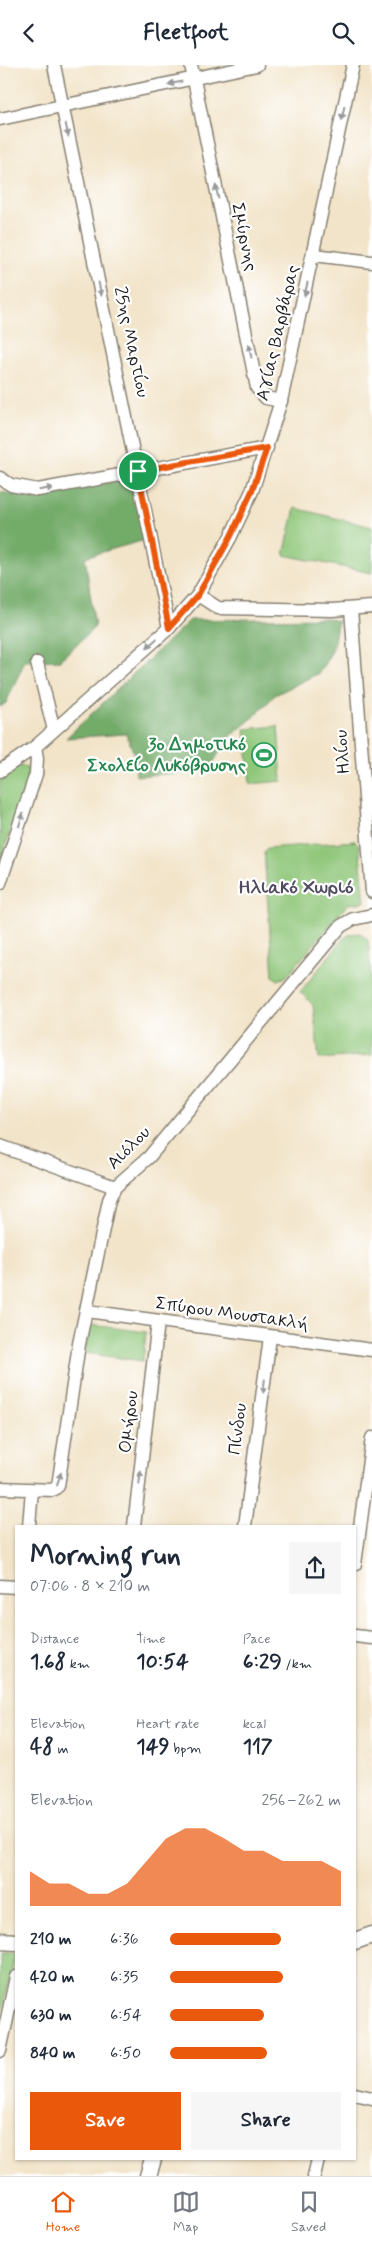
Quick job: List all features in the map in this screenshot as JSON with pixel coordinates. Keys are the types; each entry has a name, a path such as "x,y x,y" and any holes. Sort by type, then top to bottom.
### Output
{"street":[{"name":"25ης Μαρτίου","path":"54,65 169,628"},
{"name":"Σμύρνης","path":"191,65 257,388 266,398 281,401"},
{"path":"0,119 257,65"},
{"name":"Αγίας Βαρβάρας","path":"0,771 36,747 169,628 198,595 231,536 252,491 281,401 314,255 353,65"},
{"path":"314,255 372,262"},
{"path":"0,478 11,485 38,490 267,448"},
{"path":"198,595 218,608 351,609 372,607"},
{"name":"Ηλίου","path":"351,609 368,808 372,892"},
{"path":"37,663 54,730"},
{"path":"0,883 36,775 38,758 36,747"},
{"name":"Αιόλου","path":"0,1488 53,1490 60,1481 79,1344 109,1200 115,1187 149,1157 341,925 353,919 372,915"},
{"path":"0,1146 115,1187"},
{"name":"Σπύρου Μουστακλή","path":"87,1311 372,1350"},
{"name":"Ομήρου","path":"134,1525 158,1322"},
{"name":"Πίνδου","path":"245,1525 270,1337"},
{"path":"356,1558 372,1438"},
{"path":"29,1525 32,1490"},
{"path":"0,1586 15,1587"},
{"path":"356,1636 372,1638"},
{"path":"356,1941 372,1935"},
{"path":"0,1941 15,1942"},
{"path":"0,2051 12,2015 15,1986"},
{"path":"356,2094 372,2098"},
{"path":"148,2176 153,2160"},
{"path":"314,2176 318,2160"}],"green space":[{"path":"134,477 145,540 85,557 95,627 60,660 25,661 6,703 0,707 0,492 37,498"},
{"path":"295,508 372,527 372,573 284,555"},
{"path":"325,618 338,621 332,651 319,673 275,695 255,716 227,739 213,763 192,772 136,776 135,756 126,734 66,738 190,620"},
{"name":"3ο Δημοτικό Σχολείο Λυκόβρυσης","path":"278,726 282,781 250,784 245,729"},
{"path":"22,766 27,768 29,777 0,861 0,776 15,767"},
{"path":"355,841 359,845 365,902 348,904 286,977 278,980 273,976 264,851 267,848"},
{"path":"360,933 368,941 372,997 372,1055 319,1059 313,1005 300,992 343,939 350,934"},
{"path":"91,1325 146,1332 143,1361 85,1353"},
{"path":"0,1954 15,1954 15,1958 0,2018"}],"place":[{"name":"3ο Δημοτικό Σχολείο Λυκόβρυσης","path":"264,755"}],"district":[{"name":"Ηλιακό Χωριό","path":"296,887"}],"route":[{"path":"267,448 252,491 231,536 198,595 169,628 158,576 138,471 267,448"}]}
